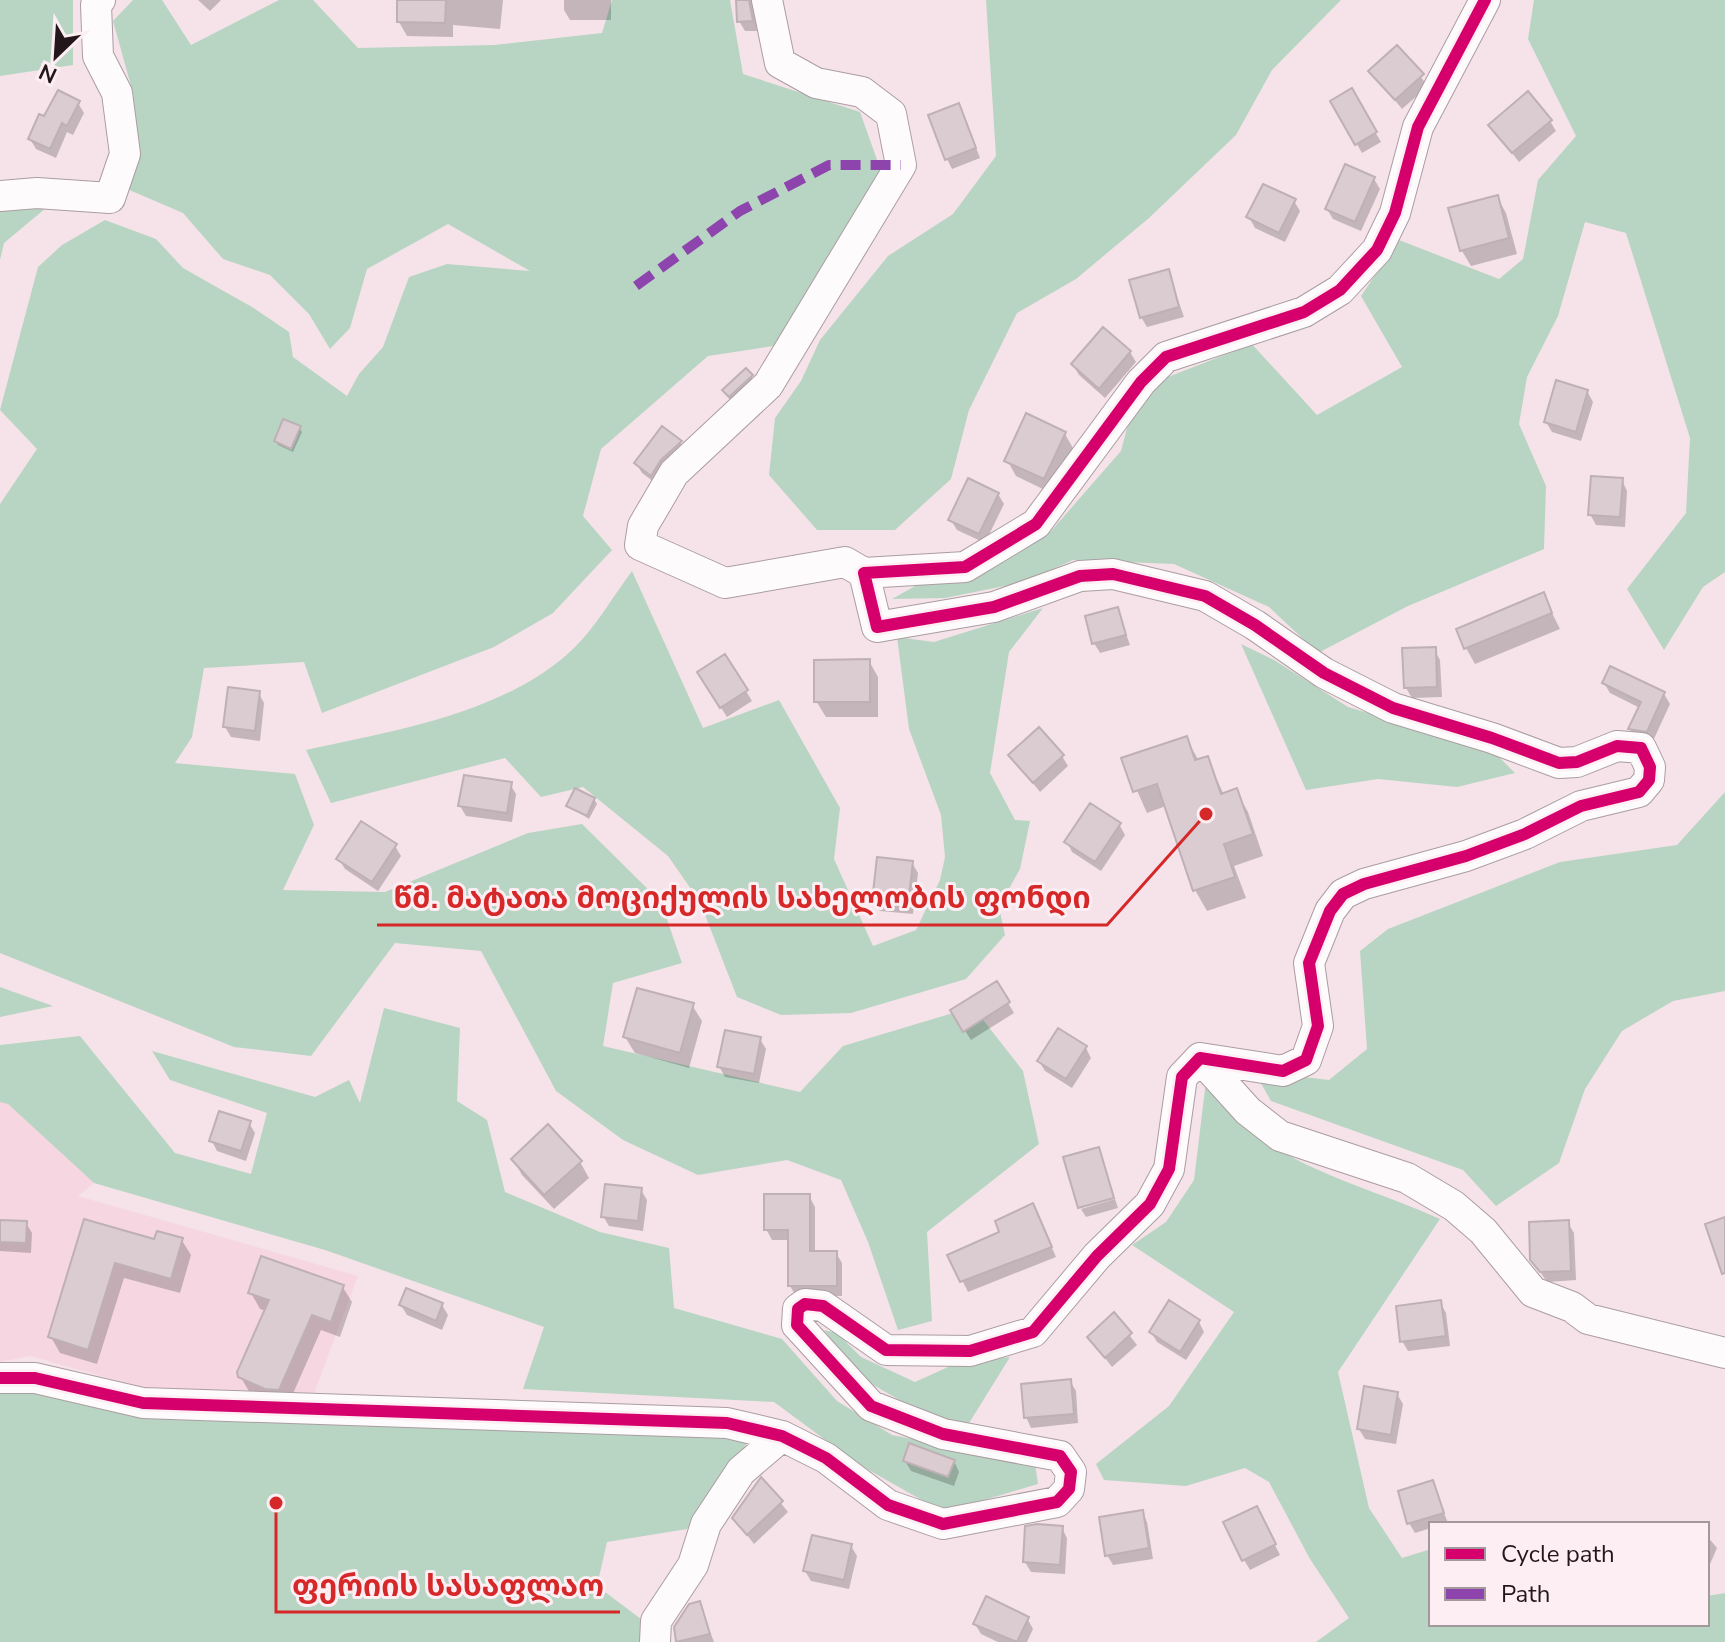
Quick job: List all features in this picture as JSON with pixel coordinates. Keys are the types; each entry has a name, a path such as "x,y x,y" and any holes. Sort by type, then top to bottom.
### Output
{"street":[{"path":"0,196 37,193 110,198 125,154 117,93 98,56 96,5 100,0"},
{"path":"767,0 780,63 816,83 862,92 891,114 901,165 768,385 674,473 643,526 640,545 725,583 845,562 864,573 965,567 1036,524 1141,382 1166,357 1304,312 1340,290 1377,250 1395,213 1418,127 1485,0"},
{"path":"864,573 877,627 994,607 1080,576 1113,574 1205,596 1255,625 1324,673 1393,708 1492,738 1559,763 1577,762 1623,745 1641,748 1647,757 1649,780 1639,792 1581,806 1525,834 1466,856 1364,884 1343,894 1330,911 1309,963 1318,1026 1306,1060 1283,1071 1200,1058"},
{"path":"1200,1058 1248,1111 1280,1136 1407,1178 1454,1206 1483,1231 1533,1292 1572,1307 1588,1319 1725,1353"},
{"path":"0,1378 35,1378 143,1403 727,1423 782,1436 826,1458 888,1505 943,1524 1057,1502 1069,1489 1071,1472 1060,1456 943,1434 871,1406 797,1325 798,1309 805,1304 823,1306 886,1350 970,1351 1033,1332 1097,1256 1150,1204 1169,1169 1182,1077 1200,1058"},
{"path":"655,1642 656,1621 693,1565 706,1524 741,1471 782,1436"}],"shaded area":[{"path":"0,1102 8,1103 94,1183 78,1196 358,1276 313,1396 150,1390 30,1356 0,1362"}],"green space":[{"path":"0,0 73,0 73,65 0,76"},
{"path":"133,0 162,0 191,45 279,0 313,0 358,48 494,45 602,33 612,0 730,0 743,74 860,112 881,171 780,345 708,356 601,449 583,516 612,550 553,613 494,647 322,713 304,662 204,668 192,737 175,763 295,774 314,825 283,890 385,892 528,833 582,824 661,902 682,963 613,983 603,1046 800,1092 843,1046 973,1007 1023,1071 1039,1144 927,1232 932,1321 898,1330 868,1242 841,1180 787,1160 698,1175 623,1140 556,1091 481,951 395,943 311,1056 234,1047 0,953 0,504 37,449 0,410 38,267 62,245 105,220 156,239 183,268 289,332 293,357 347,396 359,374 383,347 409,277 447,264 530,271 448,224 367,269 350,328 330,349 309,314 270,275 223,259 183,213 127,189 138,149 133,93 113,21"},
{"path":"986,0 1341,0 1272,70 1236,135 1149,218 1076,279 1017,313 969,410 951,479 895,530 817,530 769,475 775,418 801,381 820,340 888,256 953,214 996,156"},
{"path":"1534,0 1725,0 1725,572 1703,587 1664,650 1627,589 1686,513 1690,438 1626,233 1585,222 1558,316 1527,377 1519,424 1546,486 1544,549 1408,606 1318,653 1269,607 1174,564 1073,560 1024,582 945,598 892,599 924,581 989,571 1051,531 1121,451 1127,428 1150,384 1232,352 1249,341 1317,415 1402,367 1361,296 1399,240 1499,279 1523,259 1538,180 1576,136 1528,39"},
{"path":"0,203 52,203 4,243 0,260"},
{"path":"632,571 703,728 779,700 840,808 834,859 873,946 916,930 940,880 945,857 941,815 909,729 897,637 934,642 1043,608 1009,652 990,773 1015,820 1030,821 1020,869 999,907 1005,935 966,979 851,1013 781,1015 737,997 700,902 668,856 583,787 541,797 505,758 331,803 306,750 411,727 482,704 515,689 546,671 573,649"},
{"path":"1241,644 1274,660 1348,707 1492,750 1515,773 1457,787 1378,779 1306,790"},
{"path":"1725,792 1725,991 1673,1001 1622,1031 1585,1089 1559,1163 1496,1206 1463,1170 1271,1101 1254,1071 1329,1080 1367,1049 1360,951 1388,929 1560,862 1677,845"},
{"path":"0,987 53,1006 0,1017"},
{"path":"384,1008 460,1028 457,1101 487,1120 505,1192 600,1232 669,1248 674,1308 782,1339 837,1401 892,1435 1035,1463 1038,1484 943,1512 858,1464 774,1402 523,1389 544,1327 325,1250 94,1183 8,1104 0,1102 0,1045 80,1036 175,1153 251,1174 267,1113 170,1080 152,1051 315,1097 349,1080 360,1103"},
{"path":"1206,1081 1227,1109 1251,1132 1280,1151 1440,1219 1338,1372 1369,1508 1402,1558 1429,1550 1429,1626 1709,1626 1709,1596 1725,1593 1725,1642 1316,1642 1349,1618 1310,1559 1269,1482 1245,1468 1186,1486 1104,1480 1096,1464 1169,1406 1234,1312 1132,1245 1166,1222 1194,1180"},
{"path":"824,1330 837,1333 861,1357 915,1382 957,1363 1010,1357 966,1428 917,1410 861,1378"},
{"path":"0,1381 754,1433 687,1529 607,1542 597,1586 641,1619 641,1642 0,1642"}],"building":[{"path":"397,0 446,0 445,23 397,22"},
{"path":"736,0 749,0 753,21 737,22"},
{"path":"1397,45 1424,74 1395,100 1368,71"},
{"path":"1352,88 1377,132 1355,145 1330,101"},
{"path":"58,90 80,101 67,126 62,123 50,149 28,139 39,114 44,116"},
{"path":"1528,91 1552,120 1512,153 1488,125"},
{"path":"959,103 976,148 945,160 928,115"},
{"path":"1345,164 1375,177 1355,222 1325,209"},
{"path":"1263,184 1296,199 1279,233 1246,217"},
{"path":"1498,195 1509,238 1460,251 1448,208"},
{"path":"1169,269 1179,307 1140,318 1129,280"},
{"path":"1103,327 1131,351 1099,389 1071,364"},
{"path":"746,368 753,375 729,397 722,390"},
{"path":"1556,380 1588,390 1576,432 1544,422"},
{"path":"1026,413 1066,432 1044,479 1004,461"},
{"path":"283,419 301,426 291,449 274,441"},
{"path":"662,426 682,441 661,460 651,476 634,463"},
{"path":"1591,476 1623,478 1620,517 1588,515"},
{"path":"968,478 999,493 979,534 948,520"},
{"path":"1544,592 1552,613 1464,649 1456,629"},
{"path":"1118,607 1126,635 1092,644 1085,616"},
{"path":"1436,647 1437,687 1404,688 1402,648"},
{"path":"725,654 748,690 720,708 697,672"},
{"path":"870,659 870,702 814,702 814,660"},
{"path":"1610,666 1665,692 1647,732 1628,729 1641,702 1602,683"},
{"path":"228,687 260,691 255,731 223,727"},
{"path":"1039,727 1064,755 1033,783 1008,755"},
{"path":"1187,736 1195,760 1208,756 1221,794 1237,788 1253,834 1224,844 1235,877 1193,891 1157,784 1133,792 1121,758"},
{"path":"464,775 512,782 507,813 458,806"},
{"path":"575,788 595,798 587,816 566,806"},
{"path":"1090,803 1121,823 1095,862 1064,842"},
{"path":"361,821 397,844 372,882 336,859"},
{"path":"877,857 913,861 908,905 872,901"},
{"path":"997,981 1010,1002 963,1032 950,1010"},
{"path":"637,988 694,1003 680,1053 623,1037"},
{"path":"1058,1028 1087,1046 1066,1079 1037,1061"},
{"path":"725,1030 761,1037 754,1074 717,1067"},
{"path":"219,1111 251,1121 241,1151 209,1141"},
{"path":"548,1124 582,1161 544,1195 511,1159"},
{"path":"1099,1147 1114,1198 1078,1208 1063,1157"},
{"path":"605,1184 642,1188 638,1221 601,1217"},
{"path":"764,1194 810,1194 810,1251 837,1251 837,1286 788,1286 788,1230 764,1230"},
{"path":"1033,1203 1052,1247 960,1282 947,1255 999,1232 995,1221"},
{"path":"1725,1217 1725,1273 1722,1274 1705,1224"},
{"path":"84,1219 154,1239 157,1231 183,1238 171,1279 115,1263 88,1350 48,1337"},
{"path":"0,1220 27,1221 26,1243 0,1242"},
{"path":"1569,1220 1571,1271 1540,1272 1530,1260 1529,1222"},
{"path":"261,1256 344,1285 331,1322 312,1315 279,1390 265,1389 238,1377 237,1372 269,1300 248,1293"},
{"path":"406,1288 443,1303 436,1321 399,1305"},
{"path":"1169,1300 1200,1320 1180,1352 1149,1332"},
{"path":"1441,1300 1446,1336 1400,1342 1396,1306"},
{"path":"1114,1312 1132,1333 1105,1358 1087,1337"},
{"path":"1071,1379 1074,1414 1024,1418 1021,1384"},
{"path":"1364,1386 1398,1392 1391,1435 1357,1429"},
{"path":"909,1443 955,1460 948,1477 903,1461"},
{"path":"761,1477 783,1501 747,1535 732,1518"},
{"path":"1433,1480 1444,1513 1407,1524 1398,1491"},
{"path":"1257,1506 1276,1544 1242,1561 1223,1522"},
{"path":"1143,1510 1149,1548 1105,1556 1099,1517"},
{"path":"1025,1526 1063,1526 1060,1565 1023,1562"},
{"path":"812,1535 852,1544 844,1580 803,1571"},
{"path":"986,1596 1029,1617 1017,1642 973,1624"},
{"path":"700,1601 710,1634 676,1642 674,1627 689,1604"}],"marked path":[{"path":"636,286 740,211 829,165 901,165"}],"cycle path":[{"path":"0,1378 35,1378 143,1403 727,1423 782,1436 826,1458 888,1505 943,1524 1057,1502 1069,1489 1071,1472 1060,1456 943,1434 871,1406 797,1325 798,1309 805,1304 823,1306 886,1350 970,1351 1033,1332 1097,1256 1150,1204 1169,1169 1182,1077 1200,1058 1283,1071 1306,1060 1318,1026 1309,963 1330,911 1343,894 1364,884 1466,856 1525,834 1581,806 1639,792 1649,780 1650,767 1641,748 1617,746 1577,762 1559,763 1492,738 1393,708 1324,673 1255,625 1205,596 1113,574 1080,576 994,607 877,627 864,573 965,567 1036,524 1141,382 1166,357 1304,312 1340,290 1377,250 1395,213 1418,127 1485,0"}],"place":[{"name":"წმ. მატათა მოციქულის სახელობის ფონდი","path":"1206,814"},
{"name":"ფერიის სასაფლაო","path":"276,1503"}]}
